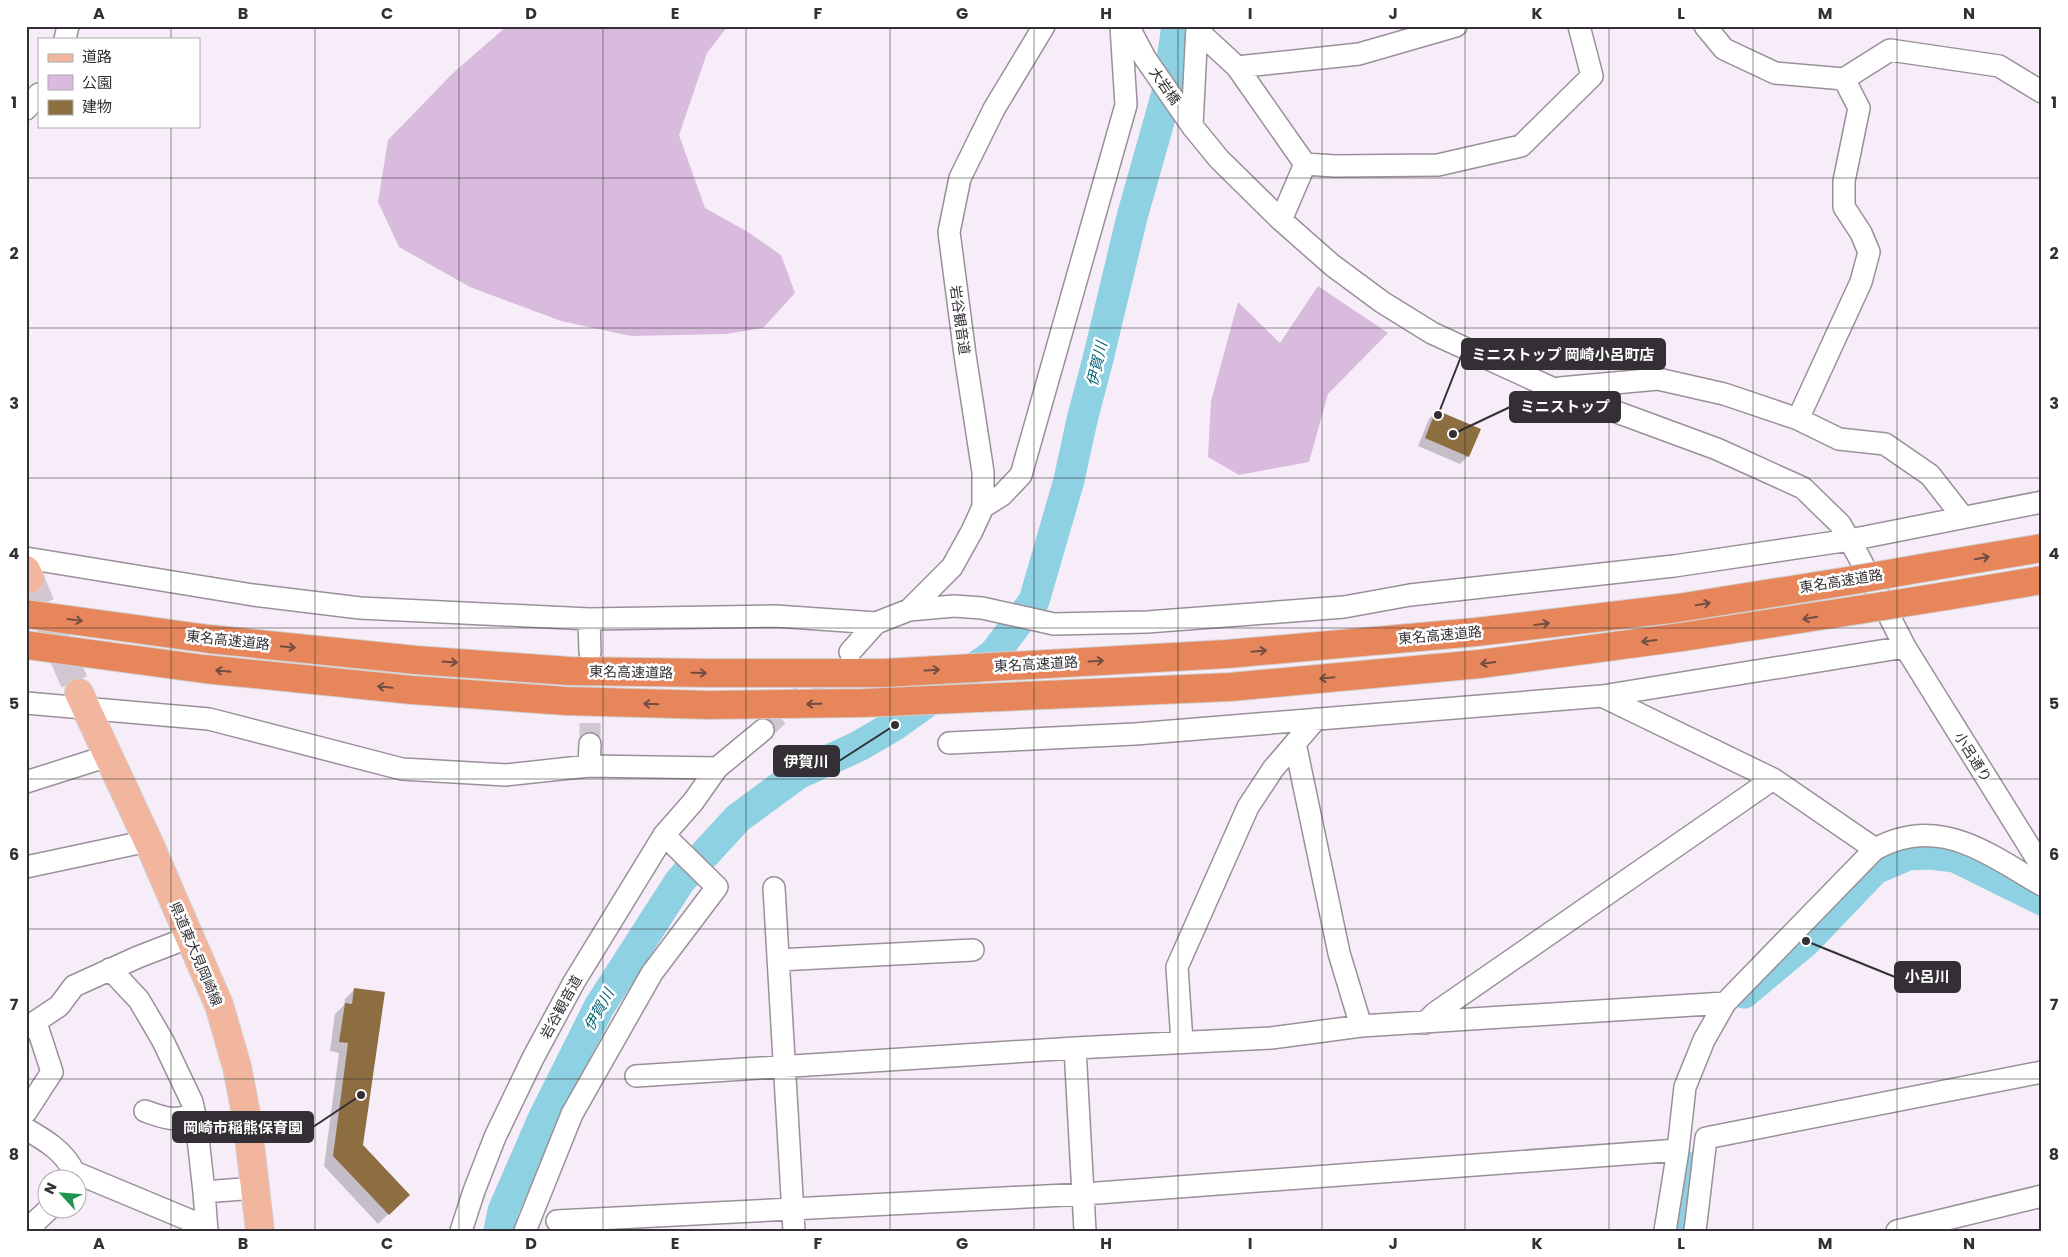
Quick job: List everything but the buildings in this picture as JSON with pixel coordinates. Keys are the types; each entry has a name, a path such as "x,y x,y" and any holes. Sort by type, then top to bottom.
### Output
{"highway":[{"name":"東名高速道路","path":"26,614 209,639 416,660 559,670 709,673 884,672 1227,654 1476,632 1678,608 2042,548"},
{"path":"26,645 204,669 412,690 566,702 709,705 863,703 1230,687 1480,664 1682,637 2042,580"}],"main road":[{"name":"県道東大見岡崎線","path":"81,700 148,841 218,1005 237,1067 247,1119 255,1188 266,1230"}],"street":[{"name":"岩谷観音道","path":"909,610 952,567 972,531 983,506 983,472 962,336 949,232 960,178 994,109 1044,26"},
{"path":"983,506 1002,495 1022,474 1126,105 1121,26"},
{"name":"大岩橋","path":"1128,26 1145,58 1188,120 1219,159 1281,220 1332,265 1382,302 1432,334 1554,389"},
{"path":"1236,67 1359,54 1456,26"},
{"path":"1304,164 1335,166 1438,165 1521,146 1592,76 1579,26"},
{"path":"1704,26 1724,49 1775,72 1844,79 1890,50 1999,66 2042,92"},
{"path":"1197,28 1236,67 1304,164"},
{"path":"1188,120 1197,28"},
{"path":"1798,419 1868,263 1869,252 1861,233 1844,207 1844,182 1859,108 1844,79"},
{"path":"26,109 38,95"},
{"path":"1281,220 1304,164"},
{"path":"1554,389 1658,380 1724,394 1798,419 1839,439 1885,444 1930,475 1962,516"},
{"name":"小呂通り","path":"1554,389 1716,449 1803,488 1840,524 1904,647 2042,866"},
{"path":"28,569 360,608 589,619 775,616 876,623 909,610 954,606 982,608 1054,624 1147,622 1344,607 1410,595 1674,566 1850,540 1962,516 2042,502"},
{"path":"589,619 590,652"},
{"path":"850,652 876,623"},
{"path":"949,743 1135,734 1602,696 1904,647"},
{"path":"1602,696 1773,779 1875,849"},
{"path":"26,703 81,700 209,719 402,769 506,775 589,766 717,768"},
{"path":"1182,1042 1177,967 1248,807 1273,769 1316,719"},
{"name":"岩谷観音道","path":"461,1231 495,1137 533,1058 574,982 664,835 693,802 717,768 763,730"},
{"path":"1295,743 1339,953 1361,1026"},
{"path":"589,766 590,744"},
{"path":"26,782 108,756"},
{"path":"1425,1023 1435,1013 1773,779"},
{"path":"525,1231 572,1114 652,973 717,887 664,835"},
{"path":"1665,1231 1678,1150 1685,1087 1704,1040 1725,1003 1875,849 1900,838 1937,835 1965,842 2042,885"},
{"path":"26,867 148,841"},
{"path":"774,888 794,1231"},
{"path":"26,1112 52,1072 31,1026 59,1006 74,986 110,969 190,937"},
{"path":"778,960 973,950"},
{"path":"88,1182 206,1229 204,1192 192,1102 140,1000 110,969"},
{"path":"636,1076 1075,1048 1271,1038 1361,1026 1725,1003"},
{"path":"1075,1048 1085,1231"},
{"path":"1695,1231 1706,1138 2042,1072"},
{"path":"145,1111 162,1118 177,1120 194,1115"},
{"path":"26,1129 55,1146 70,1164 71,1170"},
{"path":"557,1221 1084,1194 1678,1150"},
{"path":"204,1192 255,1188"},
{"path":"1897,1231 2042,1196"},
{"path":"34,1231 34,1223 38,1219"}],"green space":[{"path":"507,26 728,26 707,53 679,135 705,208 748,232 781,255 795,293 763,328 726,334 631,336 561,321 470,287 399,247 378,202 388,140 453,73"},
{"path":"1318,286 1388,333 1328,394 1309,462 1239,475 1208,457 1211,401 1238,302 1280,343"}],"waterway":[{"name":"伊賀川","path":"499,1231 503,1211 543,1119 599,1007 680,881 738,818 798,774 859,746 895,725 994,654 1034,601 1069,480 1132,217 1167,93 1177,26"},
{"path":"1744,993 1806,941 1875,869 1908,855 1929,854 1955,857 2042,900"},
{"path":"1678,1231 1683,1165"}],"tunnel":[{"path":"30,579 79,693"},
{"path":"590,656 590,744"},
{"path":"763,730 831,668"}],"place":[{"name":"ミニストップ 岡崎小呂町店","path":"1438,415"},
{"name":"ミニストップ","path":"1453,434"},
{"name":"伊賀川","path":"895,725"},
{"name":"小呂川","path":"1806,941"},
{"name":"岡崎市稲熊保育園","path":"361,1095"}]}
